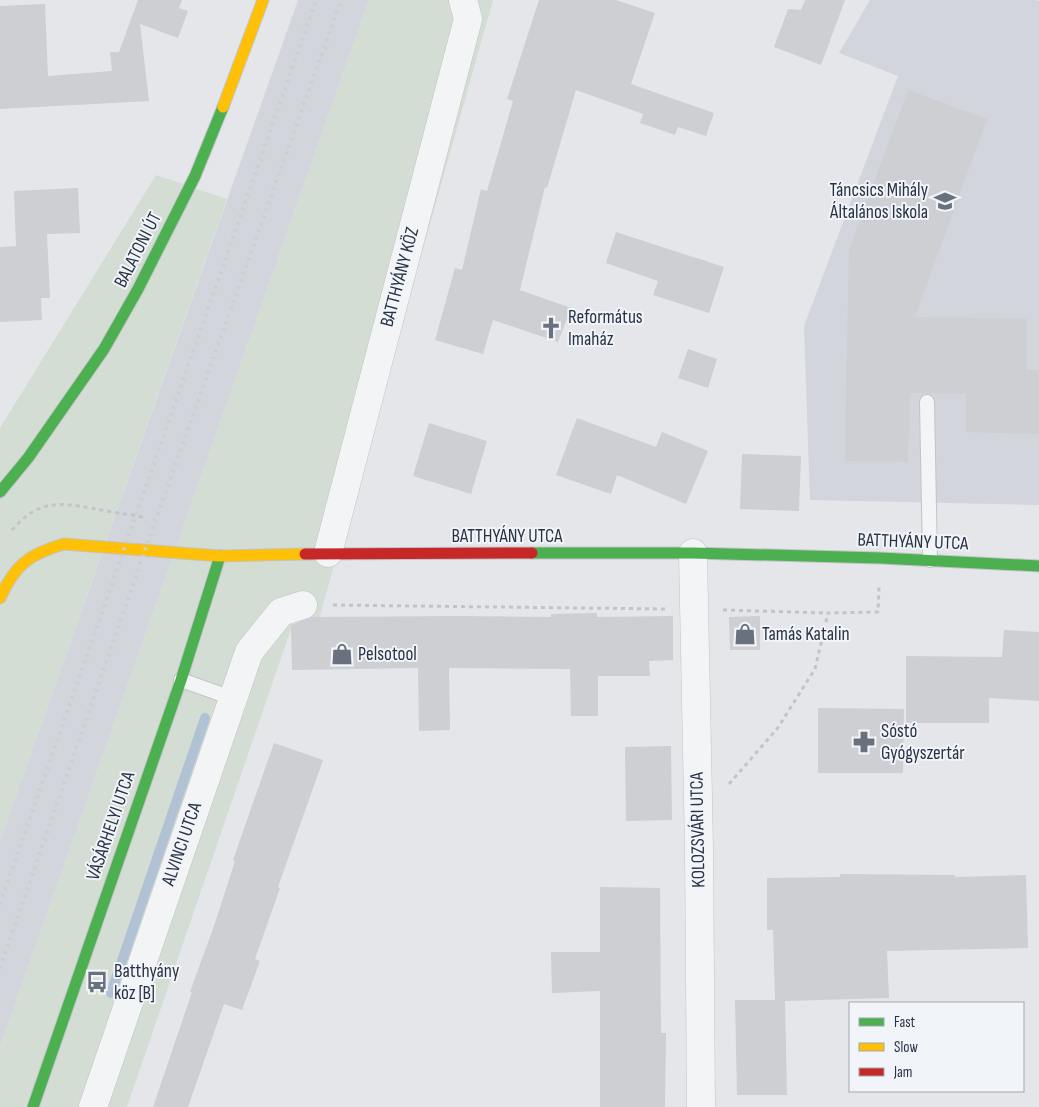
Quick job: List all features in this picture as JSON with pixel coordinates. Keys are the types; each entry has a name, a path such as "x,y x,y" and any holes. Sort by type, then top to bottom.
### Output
{"street":[{"name":"BALATONI ÚT","path":"0,492 28,458 104,349 138,289 195,176 230,91 263,0"},
{"name":"BATTHYÁNY KÖZ","path":"328,553 468,19 463,0"},
{"name":"BATTHYÁNY UTCA","path":"0,598 6,585 23,562 43,549 64,544 220,556 328,553 693,553 880,558 1039,566"},
{"name":"KOLOZSVÁRI UTCA","path":"693,553 699,848 700,1107"},
{"name":"VÁSÁRHELYI UTCA","path":"33,1107 181,680 220,556"},
{"name":"ALVINCI UTCA","path":"93,1107 249,652 281,612 303,605"}],"lane":[{"path":"927,402 930,560"},
{"path":"181,680 232,698"}],"path":[{"path":"11,531 23,518 44,507"},
{"path":"303,605 694,609 828,613 878,612 880,558"},
{"path":"729,785 778,728 815,669 828,613"}],"shaded area":[{"path":"298,0 369,0 0,1047 0,841"},
{"path":"369,0 493,0 319,619 293,623 127,1107 0,1107 0,1047"},
{"name":"Táncsics Mihály Általános Iskola","path":"870,0 1039,1 1039,505 810,500 804,326 898,76 839,53"},
{"path":"156,175 227,199 0,841 0,428"}],"building":[{"path":"138,0 182,0 179,8 188,11 178,38 140,24 149,101 0,109 0,6 45,4 48,76 112,71 110,52 119,52"},
{"path":"539,0 616,0 655,13 631,84 714,113 706,136 678,127 675,135 640,123 643,114 576,90 547,188 545,187 520,290 571,308 558,342 493,320 483,354 435,340 455,268 462,270 481,189 487,191 513,101 507,99"},
{"path":"805,0 845,0 821,65 774,47 788,9 801,10"},
{"path":"908,90 987,119 915,317 1027,319 1026,370 1039,370 1039,434 966,432 966,394 910,393 908,462 845,461 849,250"},
{"path":"78,188 80,233 47,234 50,298 41,298 42,320 0,322 0,247 16,246 14,191"},
{"path":"616,232 724,267 709,313 653,295 658,281 606,263"},
{"path":"688,349 717,359 708,388 678,378"},
{"path":"577,418 656,447 662,432 708,451 686,504 617,475 611,494 556,475"},
{"path":"429,423 487,441 471,494 413,476"},
{"path":"742,454 801,456 799,511 740,509"},
{"path":"597,613 597,617 673,616 673,660 649,661 650,676 598,676 598,716 571,716 570,669 449,668 450,730 419,731 418,668 292,670 291,625 312,617 551,617 551,614"},
{"name":"Tamás Katalin","path":"760,616 760,650 730,650 729,617"},
{"path":"1004,630 1039,632 1039,701 989,698 989,723 906,723 906,656 1002,657"},
{"path":"818,708 904,709 903,773 818,773"},
{"path":"274,743 323,760 278,887 280,888 255,959 260,961 242,1010 224,1004 188,1107 153,1107 192,992 190,992 215,923 235,861 233,860"},
{"path":"671,746 672,820 626,821 625,747"},
{"path":"840,874 955,875 955,877 1026,875 1028,948 887,951 889,998 785,1001 787,1095 737,1095 735,1000 775,1000 773,930 767,930 767,878 840,877"},
{"path":"600,887 660,888 661,1033 666,1033 665,1107 600,1107 600,991 552,993 551,952 600,952"}],"waterway":[{"path":"111,993 205,718"}],"railway":[{"path":"0,904 316,0"},
{"path":"0,968 145,550 341,0"}],"traffic: fast":[{"path":"0,492 28,458 104,349 138,289 195,176 223,107"},
{"path":"532,553 693,553 880,558 1039,566"},
{"path":"33,1107 181,680 220,556"}],"traffic: slow":[{"path":"223,107 263,0"},
{"path":"0,598 11,577 24,562 41,552 64,544 220,556 305,554"}],"traffic: jam":[{"path":"305,554 532,553"}],"place":[{"name":"Táncsics Mihály Általános Iskola","path":"945,201"},
{"name":"Református Imaház","path":"551,328"},
{"name":"Tamás Katalin","path":"745,634"},
{"name":"Pelsotool","path":"342,654"},
{"name":"Sóstó Gyógyszertár","path":"864,742"},
{"name":"Batthyány köz [B]","path":"97,982"}]}
